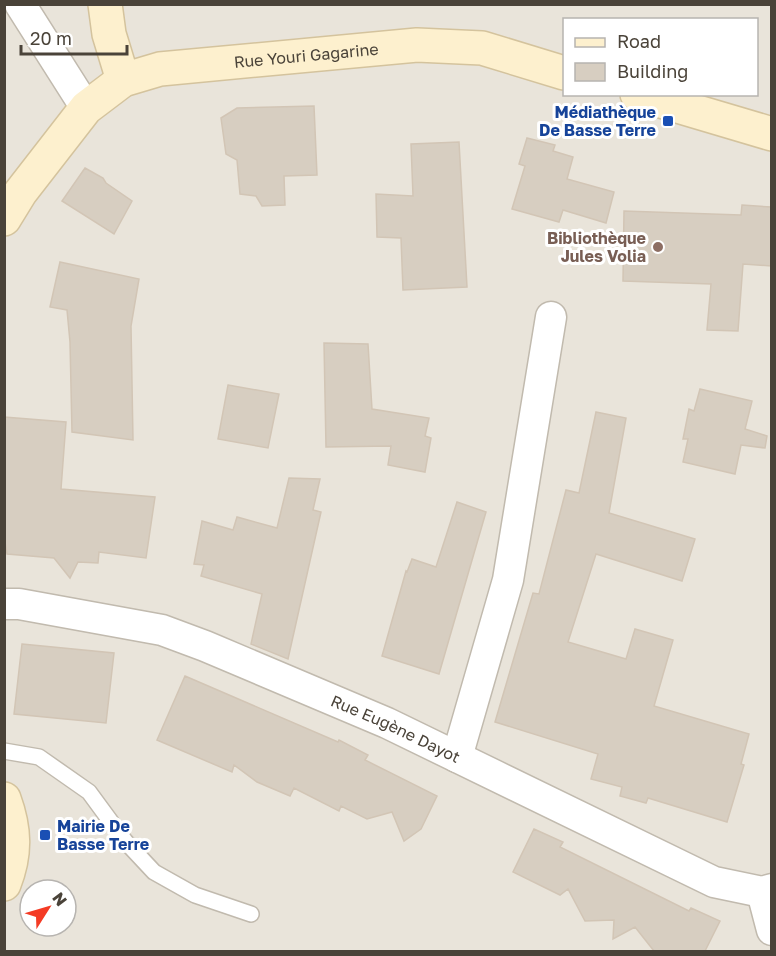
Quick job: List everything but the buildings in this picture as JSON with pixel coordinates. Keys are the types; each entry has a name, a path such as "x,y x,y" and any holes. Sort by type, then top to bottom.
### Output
{"street":[{"path":"20,4 86,108"},
{"path":"105,4 109,34 123,80"},
{"name":"Rue Youri Gagarine","path":"4,219 20,193 86,108 123,80 160,69 417,45 482,48 563,73"},
{"path":"644,96 771,134"},
{"path":"457,757 508,580 551,317"},
{"name":"Rue Eugène Dayot","path":"4,604 19,604 162,630 206,646 387,723 714,882 767,890"},
{"path":"4,799 9,812 14,845 4,884"},
{"path":"767,890 771,930"}],"lane":[{"path":"4,751 39,757 89,792 125,841 154,872 195,895 251,914"}],"shaded area":[{"path":"5,5 771,5 771,951 5,952"}],"place":[{"name":"Médiathèque De Basse Terre","path":"668,121"},
{"name":"Bibliothèque Jules Volia","path":"658,247"},
{"name":"Mairie De Basse Terre","path":"45,835"}]}
